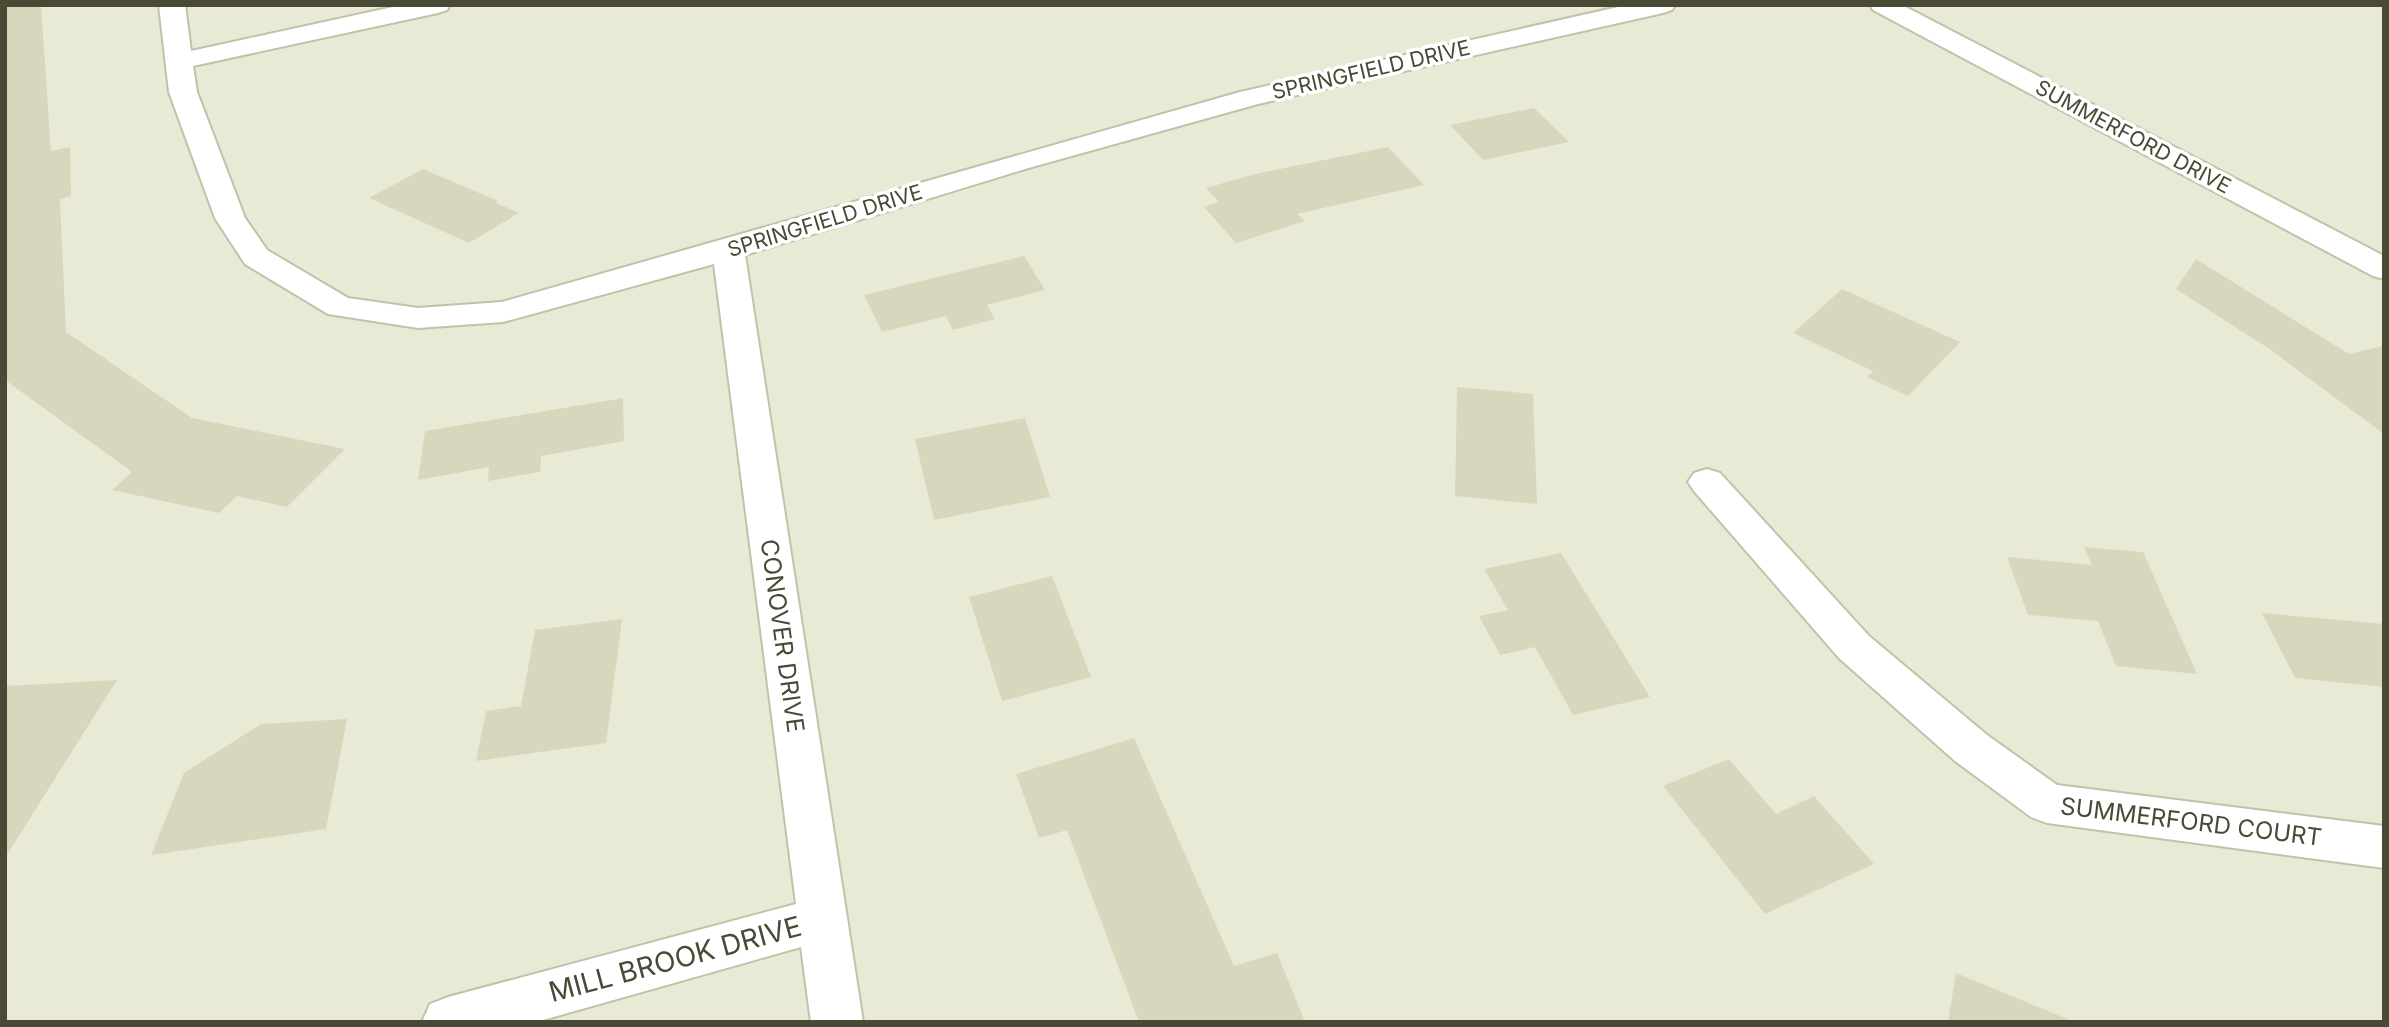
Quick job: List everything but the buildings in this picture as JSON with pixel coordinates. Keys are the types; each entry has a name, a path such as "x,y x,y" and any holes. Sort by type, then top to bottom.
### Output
{"street":[{"name":"SPRINGFIELD DRIVE","path":"172,5 177,62 183,92 230,218 256,257 292,281 340,307 418,318 503,312 728,250 1015,163 1250,98 1417,58 1662,5"},
{"path":"177,62 438,5"},
{"name":"SUMMERFORD DRIVE","path":"1882,5 2384,269"},
{"name":"CONOVER DRIVE","path":"728,250 837,1022"},
{"name":"SUMMERFORD COURT","path":"1707,482 1854,647 1971,748 2047,803 2384,847"},
{"name":"MILL BROOK DRIVE","path":"448,1022 821,919"}],"shaded area":[{"path":"5,5 2384,5 2384,1022 5,1022"}]}
